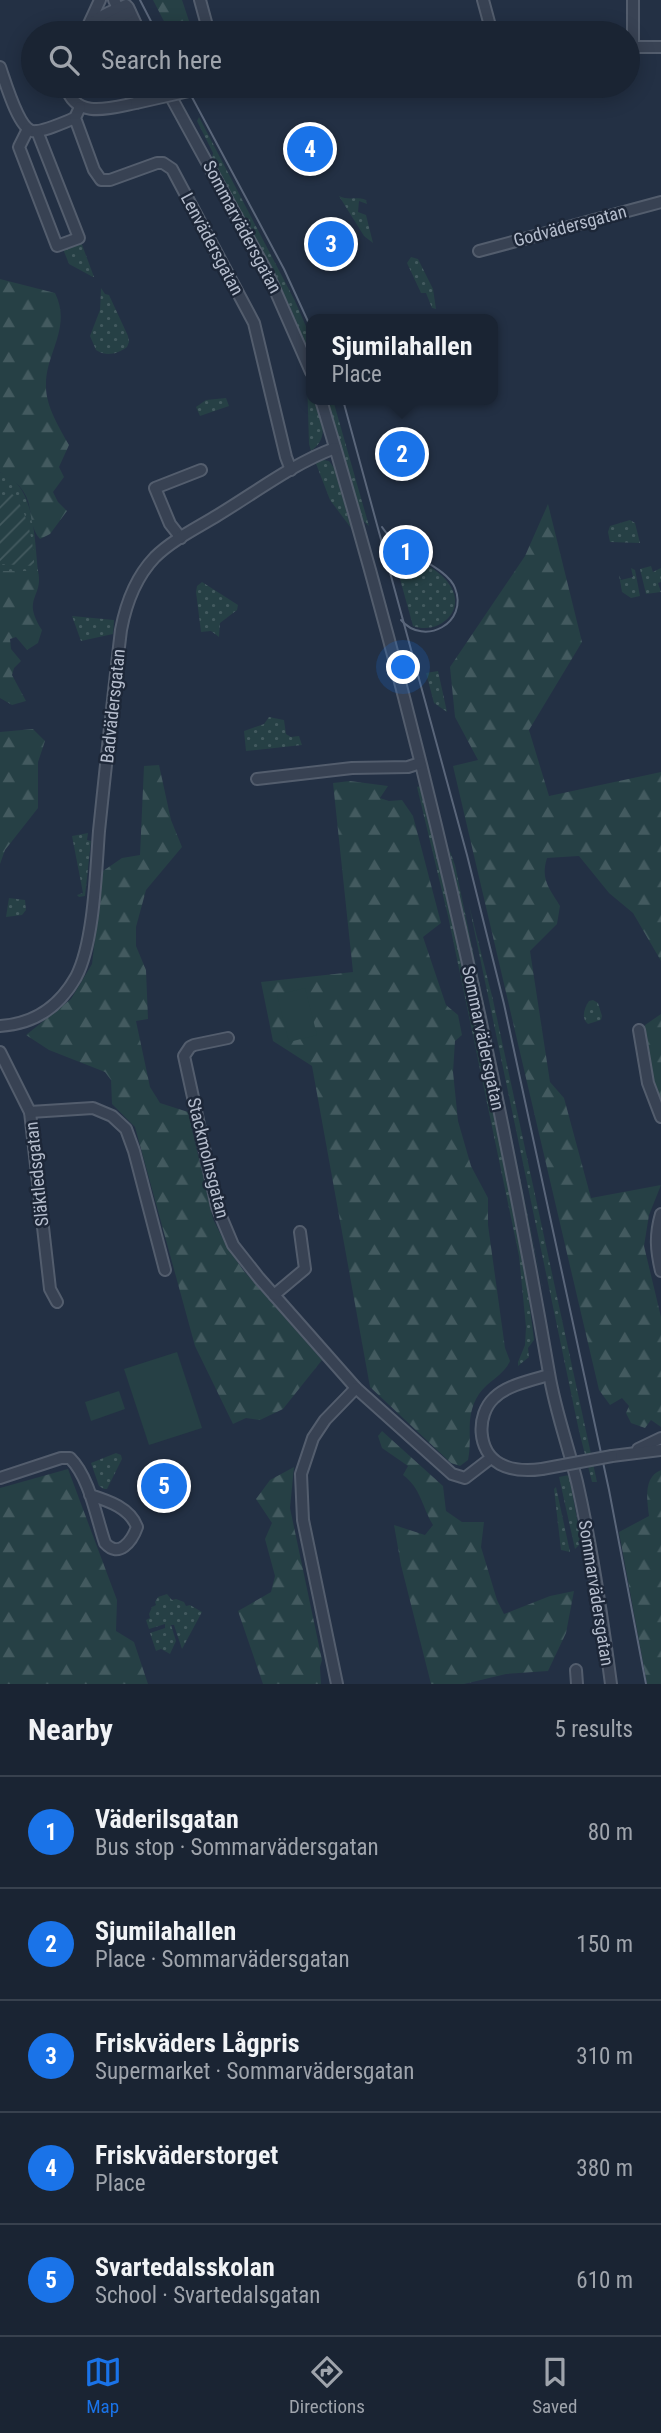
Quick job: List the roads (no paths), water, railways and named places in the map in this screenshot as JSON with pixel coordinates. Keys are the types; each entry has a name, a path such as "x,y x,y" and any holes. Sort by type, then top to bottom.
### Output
{"street":[{"path":"93,21 100,0"},
{"path":"200,0 206,21"},
{"path":"483,0 489,21"},
{"path":"632,21 634,0"},
{"path":"103,21 122,7"},
{"path":"640,47 661,47"},
{"path":"0,67 20,121 32,130 79,238 57,246 19,147 32,130 75,118 80,107"},
{"path":"71,98 80,107 90,110 158,98"},
{"name":"Sommarvädersgatan","path":"173,98 268,274 306,361"},
{"name":"Lenvädersgatan","path":"75,118 94,170 101,180 110,180 156,163 168,165 254,323 291,470"},
{"name":"Godvädersgatan","path":"479,251 661,202"},
{"name":"Sommarvädersgatan","path":"322,405 400,680 438,831 485,1041 549,1375 582,1505 611,1684"},
{"name":"Badvädersgatan","path":"0,1026 19,1025 48,1012 67,990 82,963 88,937 114,689 126,607 140,577 155,558 181,538 311,457 335,448"},
{"path":"181,538 170,524 155,488 201,470"},
{"path":"257,779 352,768 408,767 420,763"},
{"path":"639,1030 649,1083 661,1118"},
{"name":"Stackmolnsgatan","path":"228,1038 194,1045 184,1056 217,1207 233,1245 356,1388 457,1477 465,1479 471,1476 491,1458"},
{"name":"Släktledsgatan","path":"0,1052 30,1112 50,1289 57,1302"},
{"path":"30,1112 93,1108 112,1116 126,1129 165,1270"},
{"path":"661,1214 656,1229 656,1244 661,1271"},
{"path":"274,1295 305,1269 300,1232"},
{"path":"549,1375 502,1392 488,1406 482,1417 481,1429 486,1450 491,1458 516,1469 542,1469 632,1452 661,1450"},
{"path":"337,1684 302,1513 301,1474 313,1438 325,1420 356,1388"},
{"path":"632,1452 661,1438"},
{"path":"0,1478 61,1458 70,1458 76,1464 90,1495 105,1543 110,1549 123,1548 133,1538 138,1527 133,1516 90,1495"},
{"path":"576,1670 577,1684"}],"tram line":[{"path":"140,0 151,21"},
{"path":"192,98 284,269 306,317"},
{"path":"344,405 467,855 504,1004 609,1490 646,1684"},
{"path":"382,527 399,545 450,580 458,601 456,612 450,621 432,631 410,628 401,620"}],"place":[{"name":"Friskväderstorget","path":"310,149"},
{"name":"Friskväders Lågpris","path":"331,244"},
{"name":"Sjumilahallen","path":"402,454"},
{"name":"Väderilsgatan","path":"406,552"},
{"name":"Svartedalsskolan","path":"164,1486"}]}
